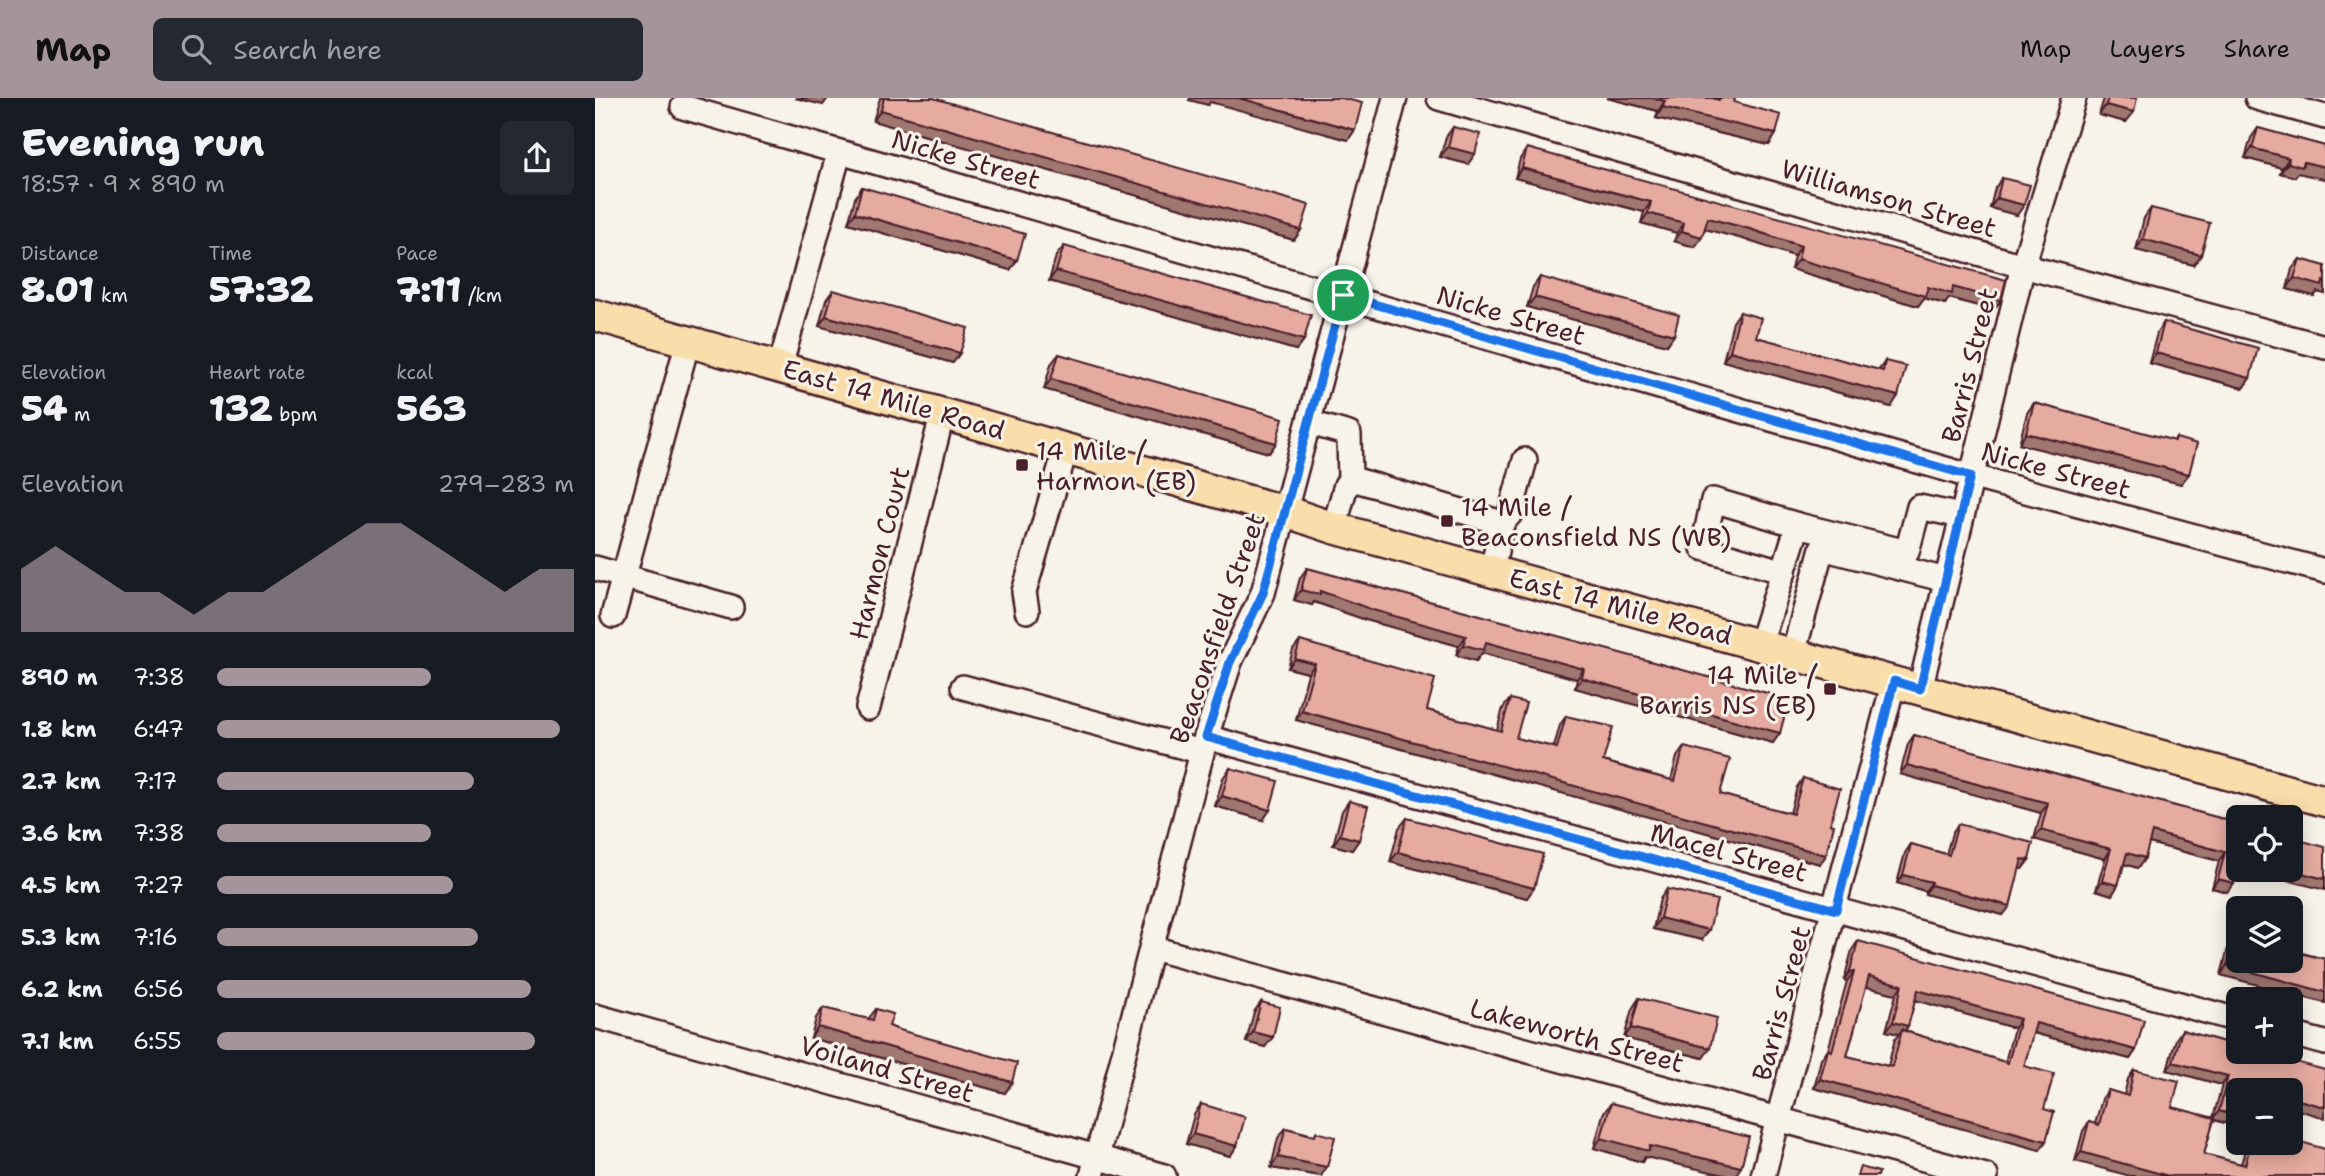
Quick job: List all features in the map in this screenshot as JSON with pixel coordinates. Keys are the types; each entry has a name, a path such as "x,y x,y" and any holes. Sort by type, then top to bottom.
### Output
{"main road":[{"name":"East 14 Mile Road","path":"595,315 943,412 1334,528 2325,801"}],"street":[{"name":"Beaconsfield Street","path":"1094,1167 1204,745 1230,662 1263,593 1287,512 1395,98"},
{"name":"Williamson Street","path":"1439,98 2022,266 2325,347"},
{"name":"Barris Street","path":"1763,1176 1836,910 1907,685 1946,580 2022,266 2074,98"},
{"path":"2257,98 2325,117"},
{"name":"Nicke Street","path":"683,107 1970,476 2325,571"},
{"path":"780,367 839,153"},
{"path":"613,616 688,341"},
{"name":"Harmon Court","path":"868,708 943,412"},
{"path":"1310,423 1349,433 1350,481 1334,528"},
{"path":"1027,611 1024,592 1066,448"},
{"path":"1492,571 1502,523 1510,514 1525,460"},
{"path":"1350,481 1502,523"},
{"path":"1784,572 1703,548 1713,500 1798,525 1907,552 1919,507 1961,516"},
{"path":"1760,645 1798,525"},
{"path":"1793,654 1822,548 1946,580"},
{"path":"595,568 731,607"},
{"name":"Macel Street","path":"963,687 1204,745 1836,910 2226,1017"},
{"name":"Lakeworth Street","path":"1152,948 1986,1176"},
{"name":"Voiland Street","path":"595,1016 1094,1167 1164,1176"},
{"path":"2303,1038 2325,1044"}],"building":[{"path":"884,98 933,98 1309,205 1301,230 881,110"},
{"path":"1239,98 1342,98 1362,103 1355,130"},
{"path":"1653,98 1735,98 1734,102 1781,115 1776,134 1663,107 1665,101"},
{"path":"2108,98 2137,98 2134,112 2106,105"},
{"path":"1453,127 1480,134 1475,154 1448,147"},
{"path":"2258,128 2325,146 2325,167 2304,162 2302,167 2288,163 2289,158 2252,148"},
{"path":"1527,148 2006,280 2001,300 1953,287 1952,294 1928,287 1925,296 1798,259 1801,246 1708,218 1702,237 1682,231 1684,223 1648,213 1651,202 1522,168"},
{"path":"2002,178 2030,185 2024,205 1997,198"},
{"path":"862,187 1025,234 1017,260 855,213"},
{"path":"2151,208 2210,223 2201,255 2143,239"},
{"path":"1064,246 1311,315 1304,340 1056,271"},
{"path":"2300,259 2325,266 2325,282 2323,281 2322,286 2294,278"},
{"path":"1540,277 1679,315 1674,335 1535,297"},
{"path":"833,290 968,328 960,353 826,316"},
{"path":"1740,312 1761,318 1756,337 1883,371 1885,361 1906,366 1898,396 1730,351"},
{"path":"2164,322 2258,348 2250,378 2156,353"},
{"path":"1059,354 1283,418 1276,443 1051,379"},
{"path":"2034,403 2175,441 2176,438 2197,444 2189,474 2026,433"},
{"path":"1307,568 1789,699 1780,733 1582,678 1584,669 1486,642 1484,650 1464,645 1466,636 1373,610 1320,591 1320,595 1301,590"},
{"path":"1300,641 1435,679 1427,710 1501,731 1510,699 1526,703 1516,738 1557,748 1566,716 1613,727 1603,761 1675,781 1684,747 1730,759 1720,794 1744,801 1793,814 1803,778 1840,789 1830,824 1834,825 1826,855 1302,711 1315,664 1295,659"},
{"path":"1914,735 2226,820 2226,881 2218,879 2225,852 2152,832 2145,858 2127,853 2118,885 2102,881 2111,849 2041,830 2048,803 1907,765"},
{"path":"1230,768 1278,781 1270,810 1222,796"},
{"path":"1349,801 1368,806 1359,840 1340,835"},
{"path":"1407,818 1543,854 1534,888 1398,852"},
{"path":"1958,824 2033,843 2029,860 2022,859 2010,906 1903,875 1911,844 1949,855"},
{"path":"2303,841 2325,847 2325,879 2303,873"},
{"path":"1667,889 1717,900 1709,930 1660,918"},
{"path":"1858,941 2144,1020 2136,1050 2036,1023 2024,1066 2054,1074 2044,1109 2054,1112 2046,1141 1820,1079 1828,1050 1832,1051 1854,972 1850,971","holes":["1869,976 1902,985 1893,1022 1908,1026 1918,990 2020,1019 2008,1063 1902,1030 1892,1067 1847,1056"]},
{"path":"2303,954 2325,959 2325,992 2256,973 2303,973"},
{"path":"1639,998 1717,1018 1710,1048 1631,1028"},
{"path":"1261,1002 1280,1007 1273,1037 1253,1032"},
{"path":"823,1008 873,1020 876,1009 893,1014 889,1026 896,1029 1017,1063 1012,1082 818,1027"},
{"path":"2182,1030 2226,1043 2226,1064 2303,1064 2325,1070 2325,1107 2303,1101 2303,1078 2227,1078 2173,1062"},
{"path":"2134,1070 2179,1081 2172,1107 2214,1118 2204,1154 2245,1165 2248,1155 2303,1155 2303,1143 2325,1149 2325,1176 2169,1176 2081,1152 2089,1122 2099,1125 2108,1090 2128,1096"},
{"path":"2226,1084 2226,1113 2219,1111"},
{"path":"1611,1103 1749,1137 1741,1167 1650,1146 1649,1151 1601,1138"},
{"path":"1201,1104 1245,1117 1237,1146 1193,1134"},
{"path":"1286,1128 1315,1136 1316,1132 1335,1137 1327,1167 1278,1157"},
{"path":"1860,1167 1879,1172 1878,1176 1857,1176"}],"place":[{"name":"14 Mile / Harmon (EB)","path":"1022,465"},
{"name":"14 Mile / Beaconsfield NS (WB)","path":"1447,521"},
{"name":"14 Mile / Barris NS (EB)","path":"1830,689"}],"route":[{"path":"1343,295 1970,476 1920,689 1894,681 1836,910 1206,737 1230,662 1263,593 1287,512 1343,295"}]}
